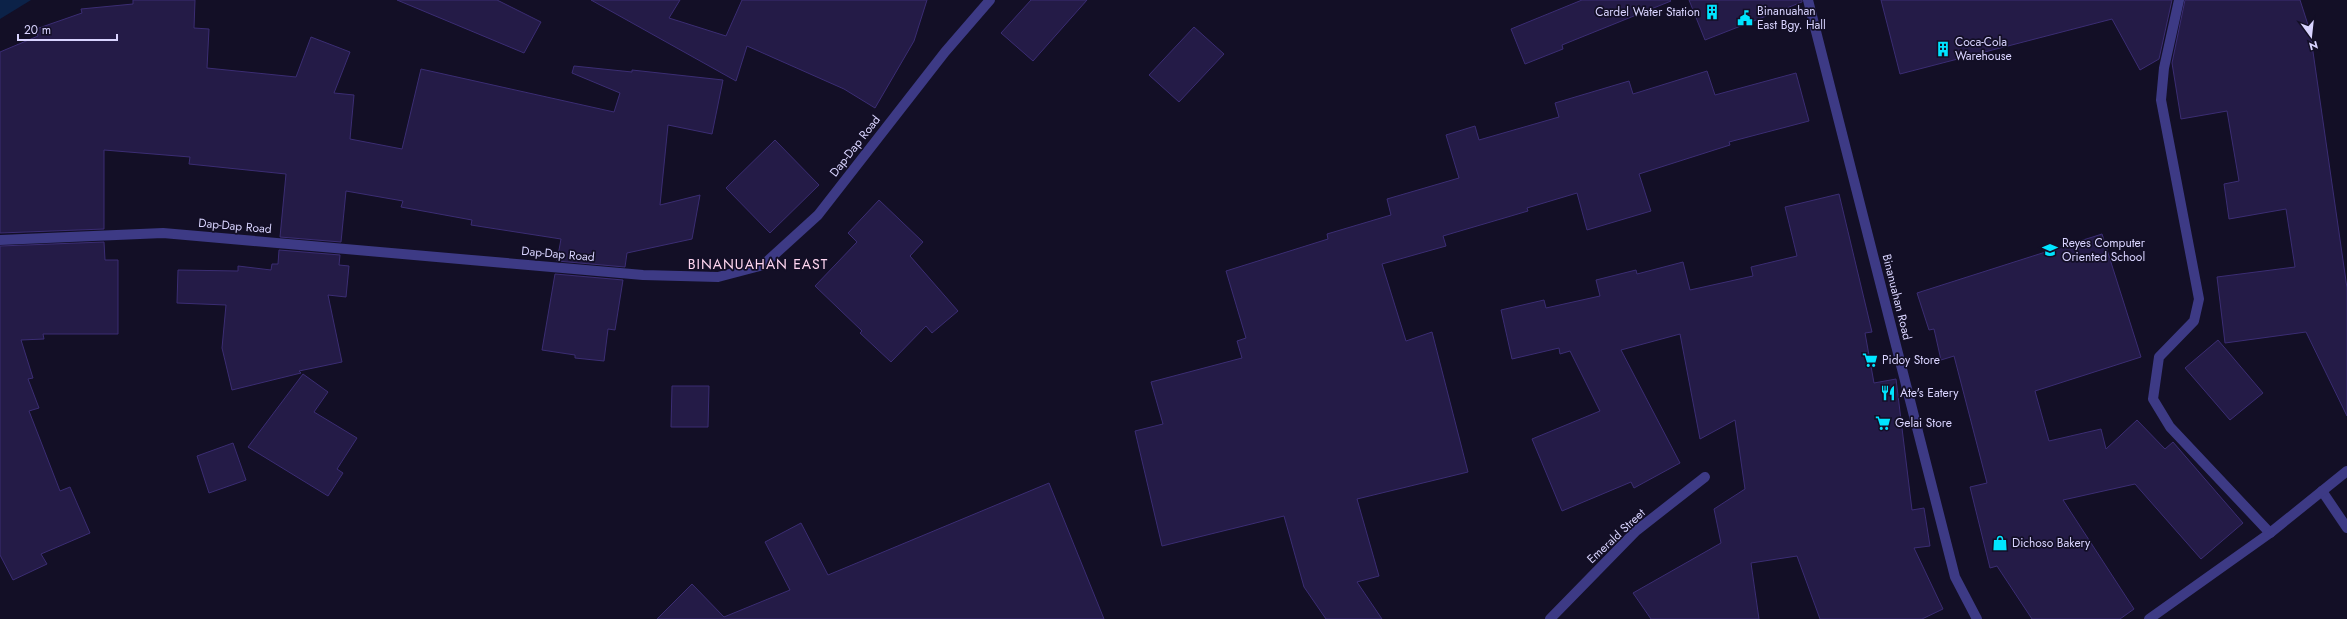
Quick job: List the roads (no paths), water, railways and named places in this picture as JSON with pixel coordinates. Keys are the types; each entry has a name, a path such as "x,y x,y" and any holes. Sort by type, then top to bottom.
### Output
{"street":[{"name":"Dap-Dap Road","path":"0,240 163,233 643,275 718,278 763,265 818,215 945,52 990,0"},
{"name":"Binanuahan Road","path":"1808,0 1955,577 1977,619"},
{"path":"2179,0 2164,68 2161,100 2199,299 2194,321 2159,357 2152,399 2170,427 2270,533"},
{"path":"2149,619 2270,533 2347,471"},
{"name":"Emerald Street","path":"1550,619 1636,531 1705,477"},
{"path":"2322,491 2347,528"}],"water":[{"path":"0,0 31,0 0,19"}],"place":[{"name":"Cardel Water Station","path":"1712,12"},
{"name":"Binanuahan East Bgy. Hall","path":"1745,18"},
{"name":"Coca-Cola Warehouse","path":"1943,49"},
{"name":"Reyes Computer Oriented School","path":"2050,250"},
{"name":"Pidoy Store","path":"1870,360"},
{"name":"Ate's Eatery","path":"1888,393"},
{"name":"Gelai Store","path":"1883,423"},
{"name":"Dichoso Bakery","path":"2000,543"}],"district":[{"name":"BINANUAHAN EAST","path":"758,264"}]}
